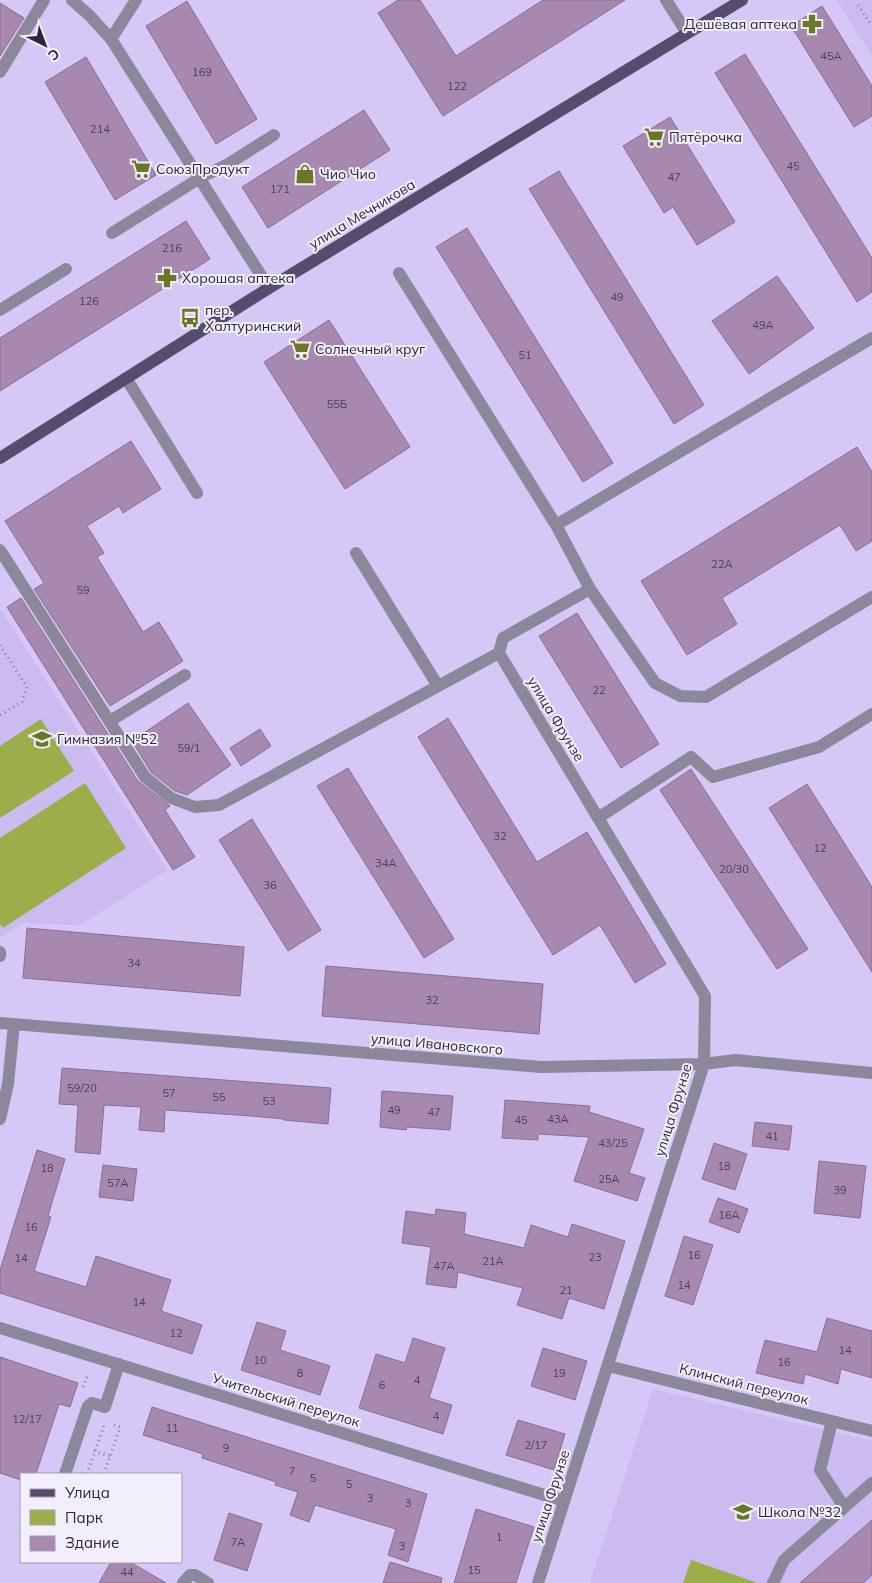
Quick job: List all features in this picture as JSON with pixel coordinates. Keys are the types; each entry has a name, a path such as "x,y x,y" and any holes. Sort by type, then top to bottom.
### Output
{"main road":[{"name":"улица Мечникова","path":"0,458 268,288 742,0"}],"street":[{"path":"0,72 44,0"},
{"path":"72,0 111,39 268,288"},
{"path":"111,39 136,0"},
{"path":"666,0 687,33"},
{"path":"112,233 200,178 228,164 274,135"},
{"path":"0,310 66,269"},
{"path":"399,273 556,525 590,589 654,683 680,696 706,696 872,597"},
{"path":"556,525 872,338"},
{"path":"126,378 197,493"},
{"path":"0,550 145,777 171,798 195,808 219,805 499,653 503,638 590,589"},
{"path":"356,553 438,686"},
{"name":"улица Фрунзе","path":"499,653 705,996 704,1064 538,1583"},
{"path":"110,721 185,675"},
{"path":"598,818 691,757 713,777 819,747 872,714"},
{"name":"улица Ивановского","path":"0,1023 541,1067 704,1064 735,1060 872,1073"},
{"path":"0,1119 8,1084 14,1024"},
{"name":"Учительский переулок","path":"0,1328 564,1501"},
{"path":"66,1473 88,1406 92,1404 104,1407 119,1364"},
{"name":"Клинский переулок","path":"608,1366 872,1431"},
{"path":"832,1421 820,1470 844,1507"},
{"path":"773,1583 784,1560 872,1483"},
{"path":"183,1583 190,1576 195,1575 208,1583"}],"path":[{"path":"858,5 872,26"},
{"path":"0,645 27,688 22,702 0,715"},
{"path":"88,1473 105,1422 120,1427 104,1473"}],"shaded area":[{"path":"872,0 872,56 837,1"},
{"name":"Гимназия №52","path":"0,608 167,870 80,925 24,923 0,938"},
{"name":"Школа №32","path":"653,1389 872,1441 872,1583 590,1583"}],"green space":[{"path":"41,719 74,771 0,818 0,746"},
{"path":"85,783 126,848 3,928 0,924 0,838"},
{"path":"691,1560 755,1582 755,1583 683,1583"}],"building":[{"path":"398,0 420,0 456,56 543,0 625,0 443,116 378,13"},
{"path":"187,1 257,119 216,144 146,26"},
{"path":"0,3 24,18 0,56"},
{"path":"822,6 872,86 872,116 854,127 791,26"},
{"path":"745,54 872,258 872,292 857,302 715,73"},
{"path":"86,57 156,175 115,200 45,82"},
{"path":"364,110 390,150 268,228 242,187"},
{"path":"670,117 735,222 697,245 673,207 664,213 623,146"},
{"path":"559,171 704,405 674,424 529,189"},
{"path":"186,221 210,259 0,391 0,338"},
{"path":"467,228 613,463 583,482 436,247"},
{"path":"777,276 814,328 749,374 712,321"},
{"path":"329,320 410,447 345,489 264,362"},
{"path":"131,441 161,489 123,513 119,506 87,526 104,553 97,557 143,632 159,622 183,661 110,706 34,589 44,583 5,521"},
{"path":"857,447 872,472 872,541 856,551 840,525 722,598 737,624 687,655 641,581"},
{"path":"21,598 138,781 170,806 165,810 195,857 173,870 7,607"},
{"path":"577,613 659,744 621,768 539,636"},
{"path":"188,703 231,765 187,795 175,791 151,772 132,741"},
{"path":"448,718 537,862 587,832 666,964 635,983 600,925 553,955 418,737"},
{"path":"260,729 271,746 241,766 230,748"},
{"path":"348,768 454,939 424,958 317,786"},
{"path":"691,769 808,949 777,969 660,790"},
{"path":"807,784 872,887 872,972 769,808"},
{"path":"252,819 321,930 288,951 219,840"},
{"path":"27,928 244,947 240,996 23,978"},
{"path":"326,966 543,984 539,1034 322,1016"},
{"path":"62,1068 331,1088 328,1124 165,1110 164,1132 139,1130 141,1107 104,1105 100,1154 75,1152 78,1105 59,1104"},
{"path":"382,1091 453,1096 450,1130 407,1127 406,1130 380,1127"},
{"path":"505,1100 590,1106 589,1112 644,1129 629,1173 645,1178 637,1201 574,1181 589,1137 538,1134 538,1140 502,1138"},
{"path":"755,1122 792,1126 789,1150 752,1146"},
{"path":"714,1143 747,1154 735,1190 702,1179"},
{"path":"37,1150 65,1159 48,1216 51,1217 34,1271 86,1287 96,1256 171,1280 161,1311 202,1325 192,1354 0,1293 0,1270"},
{"path":"819,1161 866,1166 860,1218 814,1213"},
{"path":"103,1165 137,1169 133,1201 99,1197"},
{"path":"718,1198 748,1209 739,1233 709,1222"},
{"path":"436,1209 466,1213 464,1234 524,1248 531,1225 568,1237 572,1224 625,1241 604,1309 569,1298 562,1319 517,1305 523,1288 458,1272 456,1288 426,1284 431,1247 402,1243 406,1211 435,1215"},
{"path":"684,1236 713,1245 693,1305 665,1296"},
{"path":"827,1318 872,1331 872,1378 841,1369 838,1384 805,1374 803,1384 756,1373 765,1340 817,1352"},
{"path":"257,1322 286,1331 280,1350 330,1366 320,1395 241,1370"},
{"path":"413,1338 445,1348 429,1398 452,1405 443,1434 359,1408 376,1354 405,1363"},
{"path":"543,1348 587,1361 575,1400 531,1386"},
{"path":"0,1357 78,1383 70,1407 59,1404 36,1473 20,1473 20,1480 0,1473"},
{"path":"152,1407 427,1494 408,1562 388,1555 396,1529 315,1505 309,1522 290,1515 298,1492 275,1485 276,1482 202,1458 203,1454 143,1435"},
{"path":"518,1420 565,1434 554,1470 506,1455"},
{"path":"476,1509 534,1527 516,1583 454,1583"},
{"path":"229,1513 262,1524 247,1571 214,1560"},
{"path":"872,1520 872,1575 863,1583 800,1583"},
{"path":"390,1562 442,1578 441,1583 383,1583"},
{"path":"110,1563 132,1563 166,1583 99,1583"}],"place":[{"name":"Дешёвая аптека","path":"812,24"},
{"name":"Пятёрочка","path":"654,137"},
{"name":"СоюзПродукт","path":"141,169"},
{"name":"Чио Чио","path":"305,174"},
{"name":"Хорошая аптека","path":"167,278"},
{"name":"пер. Халтуринский","path":"190,318"},
{"name":"Солнечный круг","path":"300,349"},
{"name":"Гимназия №52","path":"42,739"},
{"name":"Школа №32","path":"743,1512"}]}
